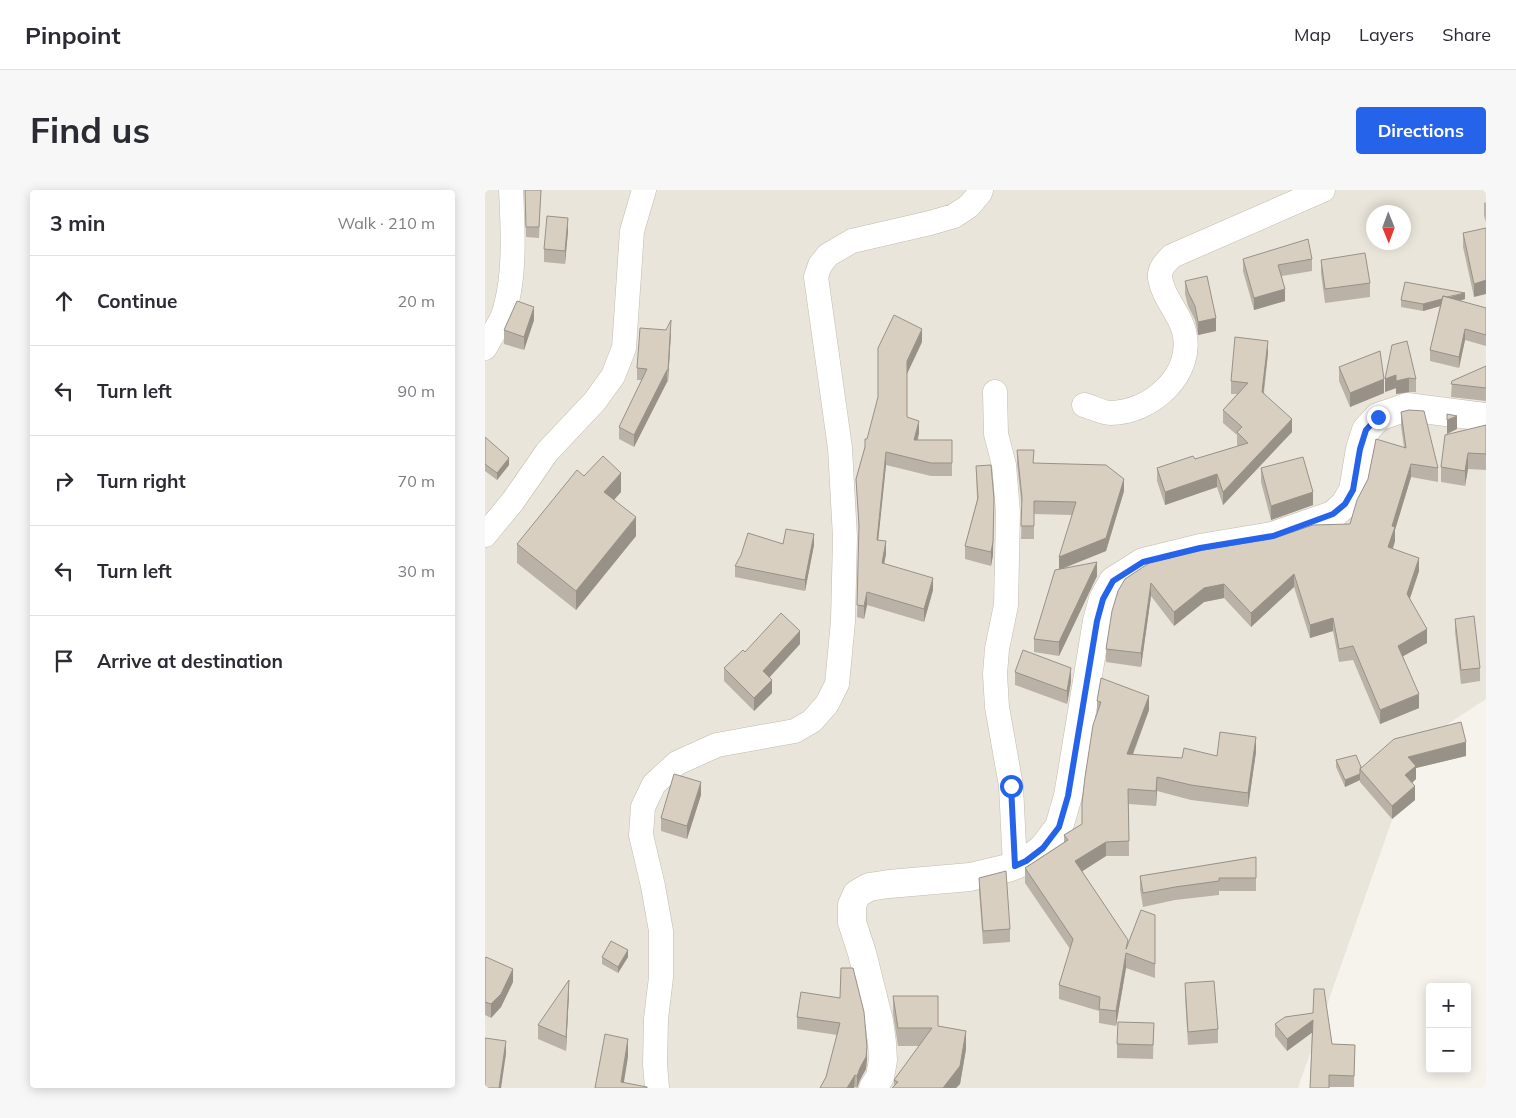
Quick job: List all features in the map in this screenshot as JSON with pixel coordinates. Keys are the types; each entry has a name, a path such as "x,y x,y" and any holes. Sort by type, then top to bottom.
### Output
{"street":[{"path":"485,348 502,317 510,285 513,228 511,190"},
{"path":"485,535 513,501 547,452 595,401 613,376 624,348 632,231 644,190"},
{"path":"657,1088 655,1064 656,1019 661,977 661,932 641,835 643,807 654,784 677,763 717,744 795,731 812,721 827,704 837,684 843,621 845,537 840,448 816,277 820,265 828,255 852,241 954,216 969,206 981,190"},
{"path":"1084,405 1109,413 1132,409 1153,399 1166,390 1180,370 1186,346 1184,329 1165,294 1160,278 1162,266 1172,256 1323,190"},
{"path":"995,392 996,434 1004,465 1008,512 1006,605 997,649 995,674 997,707 1011,786 1015,866"},
{"path":"873,1088 879,1077 883,1051 879,1021 852,922 852,905 857,894 869,887 970,877 1015,866 1026,861 1043,848 1059,827 1068,796 1097,621 1103,599 1113,581 1143,562 1200,548 1273,536 1333,514 1345,504 1353,490 1360,449 1366,430 1378,417 1407,406 1486,417"}],"shaded area":[{"path":"485,190 1486,190 1486,699 1419,743 1298,1088 485,1088"}],"building":[{"path":"525,190 541,190 539,227 526,227"},
{"path":"547,216 568,218 565,251 544,249"},
{"path":"1486,228 1486,280 1474,284 1463,233"},
{"path":"1308,239 1312,259 1278,265 1285,289 1254,298 1243,259"},
{"path":"1365,253 1370,283 1325,289 1321,260"},
{"path":"1207,276 1216,318 1198,322 1195,306 1185,281"},
{"path":"1405,282 1465,293 1447,297 1443,296 1442,299 1423,304 1401,300"},
{"path":"1443,296 1486,308 1486,335 1465,329 1459,357 1430,350"},
{"path":"517,301 534,307 524,337 504,330"},
{"path":"894,315 922,329 907,361 907,417 919,421 914,440 952,440 952,463 931,463 886,452 877,540 886,541 882,563 933,578 924,609 867,592 864,606 857,605 859,525 856,479 865,447 865,439 867,439 878,397 878,348"},
{"path":"671,320 668,370 634,435 619,427 647,369 637,368 640,328 666,330"},
{"path":"1235,337 1268,341 1262,392 1292,419 1223,492 1217,474 1165,492 1157,468 1193,456 1195,459 1248,443 1237,432 1242,427 1223,410 1248,383 1231,381"},
{"path":"1407,341 1416,379 1409,378 1396,381 1396,375 1385,379 1392,345"},
{"path":"1380,351 1384,379 1350,393 1339,367"},
{"path":"1486,366 1486,388 1451,384 1452,381"},
{"path":"1409,410 1424,411 1438,468 1411,464 1392,526 1395,527 1388,547 1419,558 1407,594 1427,629 1398,646 1419,694 1380,710 1353,646 1339,649 1333,618 1310,625 1294,574 1251,613 1224,584 1204,588 1174,612 1151,583 1141,653 1106,649 1112,611 1118,591 1125,579 1149,563 1203,550 1275,538 1313,525 1350,524 1357,500 1368,479 1376,439 1406,448 1401,412"},
{"path":"1447,414 1457,416 1447,420"},
{"path":"1486,425 1486,454 1468,453 1465,471 1441,467 1445,435"},
{"path":"485,437 509,458 497,473 485,464"},
{"path":"1017,450 1034,450 1033,463 1106,465 1124,479 1106,538 1059,557 1076,502 1034,501 1034,526 1021,526 1022,498"},
{"path":"603,456 621,473 604,492 636,517 576,591 517,544 577,470 584,476"},
{"path":"1303,457 1313,492 1271,506 1261,468"},
{"path":"991,465 994,499 991,552 965,546 978,498 976,466"},
{"path":"786,529 814,534 805,580 735,566 741,555 748,533 783,544"},
{"path":"1097,562 1059,642 1034,639 1055,570"},
{"path":"781,613 800,631 763,671 772,680 754,698 724,668 743,650 745,652"},
{"path":"1474,616 1480,668 1461,670 1455,619"},
{"path":"1023,650 1071,668 1067,691 1015,672"},
{"path":"1101,678 1149,696 1127,754 1182,758 1184,748 1217,756 1220,732 1256,737 1248,793 1191,785 1157,777 1156,791 1128,789 1129,841 1106,842 1075,861 1128,940 1126,949 1141,910 1155,915 1155,964 1126,953 1116,1011 1099,1009 1100,997 1059,985 1073,939 1025,868 1068,840 1064,835 1082,824 1082,803 1093,725 1101,702 1097,701"},
{"path":"1461,722 1466,742 1408,757 1416,766 1405,775 1415,786 1392,806 1360,769 1394,739"},
{"path":"1356,755 1361,767 1360,774 1345,780 1336,760"},
{"path":"674,774 701,782 687,826 661,818"},
{"path":"1256,857 1256,878 1219,878 1219,881 1143,893 1140,876"},
{"path":"1006,871 1010,929 983,931 979,878"},
{"path":"611,941 628,950 618,967 602,957"},
{"path":"486,957 513,969 501,994 491,1004 485,1002"},
{"path":"841,968 853,968 864,1012 866,1057 857,1076 855,1075 847,1088 820,1088 826,1077 840,1023 797,1017 801,992 840,998"},
{"path":"569,980 566,1037 538,1025"},
{"path":"1214,981 1218,1029 1188,1032 1185,983"},
{"path":"1314,989 1324,989 1332,1044 1355,1045 1354,1076 1329,1075 1329,1088 1310,1088 1313,1020 1287,1039 1275,1024 1285,1017 1313,1013"},
{"path":"893,996 938,996 938,1026 966,1031 960,1066 943,1088 892,1088 898,1082 894,1080 932,1028 898,1028"},
{"path":"1118,1022 1154,1023 1153,1045 1117,1044"},
{"path":"605,1034 628,1039 621,1082 647,1088 595,1088"},
{"path":"485,1038 506,1041 499,1088 485,1088"}],"route":[{"path":"1011,786 1015,866 1026,861 1043,848 1059,827 1068,796 1097,621 1103,599 1113,581 1143,562 1200,548 1273,536 1316,522 1333,514 1345,504 1353,490 1360,449 1366,430 1378,417"}]}
